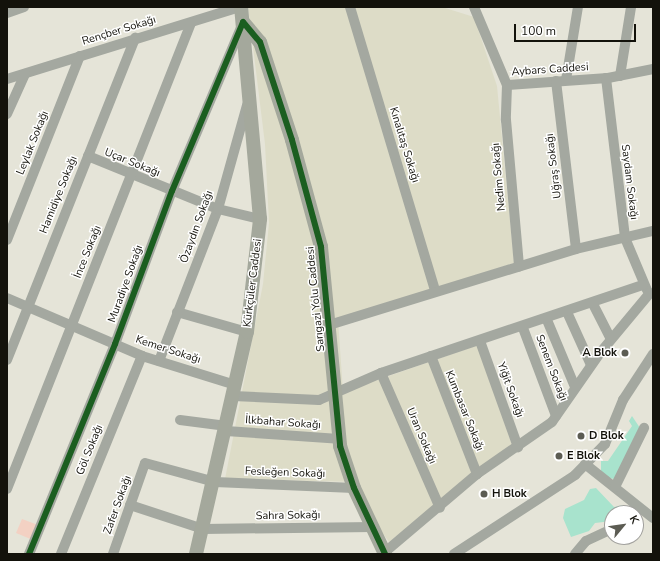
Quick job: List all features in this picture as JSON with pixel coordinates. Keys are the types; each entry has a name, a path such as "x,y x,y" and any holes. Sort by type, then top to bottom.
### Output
{"street":[{"path":"7,13 24,7"},
{"name":"Kürkçüler Caddesi","path":"196,554 215,482 247,332 260,219 243,22 240,7"},
{"name":"Rençber Sokağı","path":"7,79 135,38 191,23 240,7"},
{"name":"Kınalıtaş Sokağı","path":"350,7 435,290"},
{"name":"Aybars Caddesi","path":"474,7 507,85 606,78 653,69"},
{"name":"Uğraş Sokağı","path":"576,249 561,80 578,7"},
{"path":"620,76 631,7"},
{"name":"Muradiye Sokağı","path":"29,554 115,344 172,191 243,22"},
{"name":"Sarıgazi Yolu Caddesi","path":"243,22 260,42 292,140 321,247 336,393 339,439 354,488 385,553"},
{"name":"İnce Sokağı","path":"7,489 191,23"},
{"name":"Hamidiye Sokağı","path":"7,360 135,38"},
{"name":"Leylak Sokağı","path":"7,240 80,56"},
{"path":"7,114 25,74"},
{"name":"Saydam Sokağı","path":"606,78 625,238 643,285"},
{"name":"Nedim Sokağı","path":"507,85 506,120 519,266"},
{"name":"Özaydın Sokağı","path":"158,361 218,209 249,98"},
{"name":"Uçar Sokağı","path":"88,156 218,209 260,219"},
{"path":"329,325 435,290 576,249 653,231"},
{"path":"385,553 440,508 477,474 518,447 556,416 591,365 651,292 643,285"},
{"name":"Kemer Sokağı","path":"7,298 142,356 234,390 319,400 381,374 431,356 547,320 643,285"},
{"path":"593,304 611,339"},
{"path":"177,312 247,332"},
{"path":"567,312 591,365"},
{"path":"547,320 575,387"},
{"name":"Senem Sokağı","path":"523,328 556,416"},
{"name":"Yiğit Sokağı","path":"480,341 518,447"},
{"path":"454,554 554,491 585,464 604,444 622,400 653,353 653,350"},
{"name":"Göl Sokağı","path":"61,554 142,356"},
{"name":"Kumbasar Sokağı","path":"431,356 477,474"},
{"name":"Uran Sokağı","path":"381,374 440,508"},
{"name":"İlkbahar Sokağı","path":"180,420 226,429 339,439"},
{"path":"615,487 644,428"},
{"name":"Fesleğen Sokağı","path":"145,463 215,482 354,488"},
{"name":"Zafer Sokağı","path":"113,554 145,463"},
{"path":"585,464 651,514"},
{"name":"Sahra Sokağı","path":"130,505 203,529 373,527"},
{"path":"576,554 586,541 604,533"}],"shaded area":[{"path":"248,7 442,7 474,17 497,86 514,263 338,319 343,392 478,345 512,445 389,542 375,522 359,482 225,479 263,284 269,223 265,144"},
{"path":"632,416 640,428 614,479 609,478 601,471 601,461 608,461 632,426 629,421"},
{"path":"596,488 612,505 604,505 604,522 595,523 589,531 571,537 563,518 565,509 584,500 590,489"},
{"path":"22,519 38,525 33,540 16,533"}],"cycle path":[{"path":"29,554 115,344 172,191 243,22 260,42 292,140 321,247 340,446 354,488 385,554"}],"place":[{"name":"A Blok","path":"625,353"},
{"name":"D Blok","path":"581,436"},
{"name":"E Blok","path":"559,456"},
{"name":"H Blok","path":"484,494"}]}
